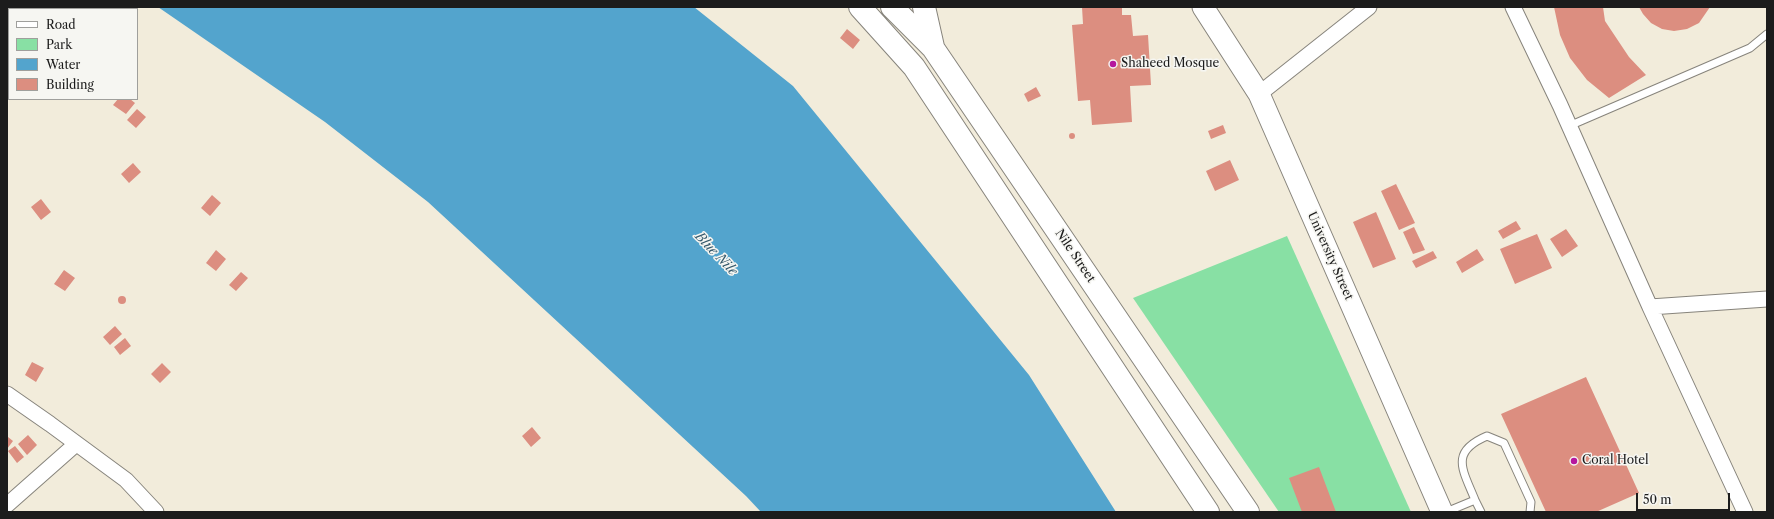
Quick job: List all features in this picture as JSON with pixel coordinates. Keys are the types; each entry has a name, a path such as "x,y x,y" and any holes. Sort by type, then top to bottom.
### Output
{"main road":[{"name":"Nile Street","path":"892,7 933,48 1248,512"},
{"path":"924,7 933,48"},
{"name":"University Street","path":"1203,7 1259,94 1442,512"},
{"path":"873,12 914,67 1208,512"},
{"path":"1004,203 1027,186"}],"street":[{"path":"1259,94 1369,7"},
{"path":"1513,7 1569,126 1650,307 1745,512"},
{"path":"1650,307 1767,299"},
{"path":"7,394 126,480 152,511"},
{"path":"7,506 76,444"}],"lane":[{"path":"1569,126 1750,48 1767,34"},
{"path":"1481,512 1462,468 1462,456 1468,447 1487,436 1504,443 1531,502 1530,512"},
{"path":"1446,512 1475,500"}],"green space":[{"path":"1287,236 1411,512 1279,512 1133,298"}],"water":[{"name":"Blue Nile","path":"158,7 694,7 793,86 1029,375 1116,512 761,512 746,496 428,202 325,122"}],"building":[{"name":"Shaheed Mosque","path":"1082,7 1122,7 1122,15 1131,15 1133,36 1148,35 1151,85 1130,86 1132,122 1092,125 1090,100 1078,101 1072,25 1083,24"},
{"path":"1554,7 1603,7 1605,21 1629,57 1646,75 1609,98 1587,80 1570,58 1560,35"},
{"path":"1639,7 1710,7 1699,23 1687,29 1674,31 1662,29 1651,23"},
{"path":"847,29 860,40 853,49 840,38"},
{"path":"1036,87 1041,96 1028,102 1024,94"},
{"path":"117,100 131,100 135,103 126,114 113,105"},
{"path":"137,109 146,117 136,128 127,120"},
{"path":"1223,125 1226,133 1211,139 1208,131"},
{"path":"1072,133 1075,136 1072,139 1069,136"},
{"path":"1230,160 1239,180 1215,191 1206,171"},
{"path":"133,163 141,172 129,183 121,174"},
{"path":"1396,184 1415,223 1399,230 1381,191"},
{"path":"212,195 221,203 210,216 201,208"},
{"path":"41,199 51,212 41,220 31,207"},
{"path":"1376,212 1396,259 1373,268 1353,222"},
{"path":"1516,221 1521,229 1503,239 1498,231"},
{"path":"1414,227 1425,250 1413,254 1403,232"},
{"path":"1566,229 1578,246 1562,257 1550,239"},
{"path":"1537,234 1552,268 1515,284 1500,249"},
{"path":"1477,249 1484,260 1462,273 1456,262"},
{"path":"216,250 226,259 216,271 206,263"},
{"path":"1433,251 1437,258 1416,268 1412,261"},
{"path":"64,270 75,278 65,291 54,284"},
{"path":"241,272 248,278 236,291 229,285"},
{"path":"122,296 125,297 125,303 122,304 119,303 118,300 119,297"},
{"path":"115,326 122,334 110,345 103,337"},
{"path":"125,338 131,346 120,355 114,347"},
{"path":"32,362 44,368 36,382 25,375"},
{"path":"162,363 171,372 160,383 151,374"},
{"path":"1586,377 1639,493 1596,512 1546,512 1501,414"},
{"path":"532,427 541,438 531,447 522,436"},
{"path":"28,435 37,445 27,455 18,444"},
{"path":"8,437 13,441 7,449 7,439"},
{"path":"15,446 24,457 17,463 8,451"},
{"path":"1319,467 1336,512 1302,512 1289,478"}],"place":[{"name":"Shaheed Mosque","path":"1113,64"},
{"name":"Coral Hotel","path":"1574,461"}]}
